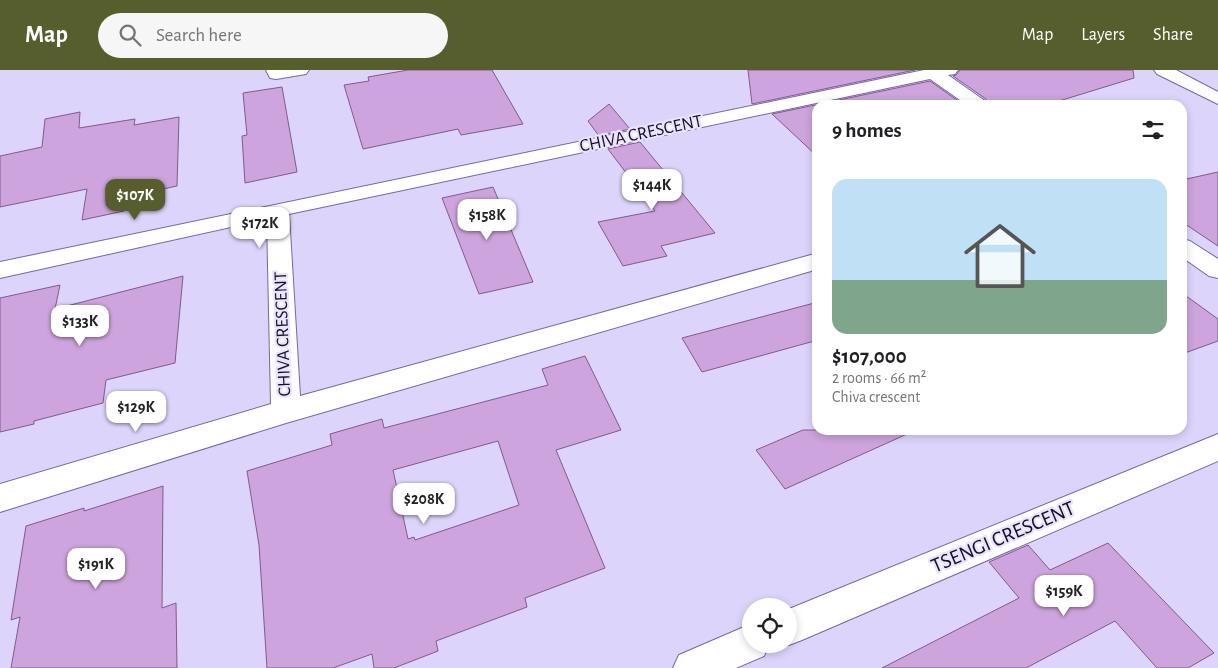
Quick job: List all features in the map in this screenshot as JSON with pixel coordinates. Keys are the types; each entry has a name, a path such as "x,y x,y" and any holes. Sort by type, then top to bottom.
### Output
{"street":[{"path":"275,72 300,70"},
{"path":"1163,70 1218,99"},
{"path":"941,72 973,100"},
{"name":"CHIVA CRESCENT","path":"812,263 286,411 278,210 941,72"},
{"path":"1185,81 1210,76"},
{"path":"0,270 278,210"},
{"path":"1187,249 1218,270"},
{"path":"0,498 286,411"},
{"name":"TSENGI CRESCENT","path":"797,624 1218,447"},
{"path":"692,668 742,647"}],"building":[{"path":"408,70 492,70 523,124 461,135 458,129 363,149 344,85 369,81 368,77"},
{"path":"748,70 915,70 752,104"},
{"path":"960,70 1133,70 1134,78 1062,100 987,100 953,76"},
{"path":"930,81 957,100 839,100"},
{"path":"282,87 297,172 245,183 242,136 247,135 243,93"},
{"path":"609,104 630,129 599,136 588,121"},
{"path":"812,106 812,151 772,114"},
{"path":"80,112 79,128 135,119 134,125 179,117 177,186 126,197 124,211 82,220 87,189 0,207 0,156 42,147 45,119"},
{"path":"640,142 715,233 661,246 667,256 623,266 598,222 655,211 608,149"},
{"path":"1218,172 1218,246 1187,225 1187,179"},
{"path":"493,187 533,282 479,294 442,198"},
{"path":"183,276 175,363 106,380 103,403 34,421 34,424 0,432 0,298 60,285 55,309"},
{"path":"1187,297 1218,319 1218,341 1187,352"},
{"path":"812,304 812,342 702,372 682,338"},
{"path":"585,356 621,430 556,450 605,568 525,598 527,607 436,641 438,651 394,668 374,668 372,654 333,668 267,668 259,545 247,471 332,445 330,434 382,419 384,428 548,385 542,369","holes":["498,441 519,505 415,540 414,537 408,539 393,470"]},
{"path":"803,430 812,430 812,435 905,435 785,489 756,450"},
{"path":"163,486 162,608 176,603 177,668 11,668 20,617 11,620 26,526 84,508 84,511"},
{"path":"1108,543 1214,653 1188,668 1157,668 1115,621 1026,668 882,668 1019,598 989,562 1028,545 1050,570"}]}
